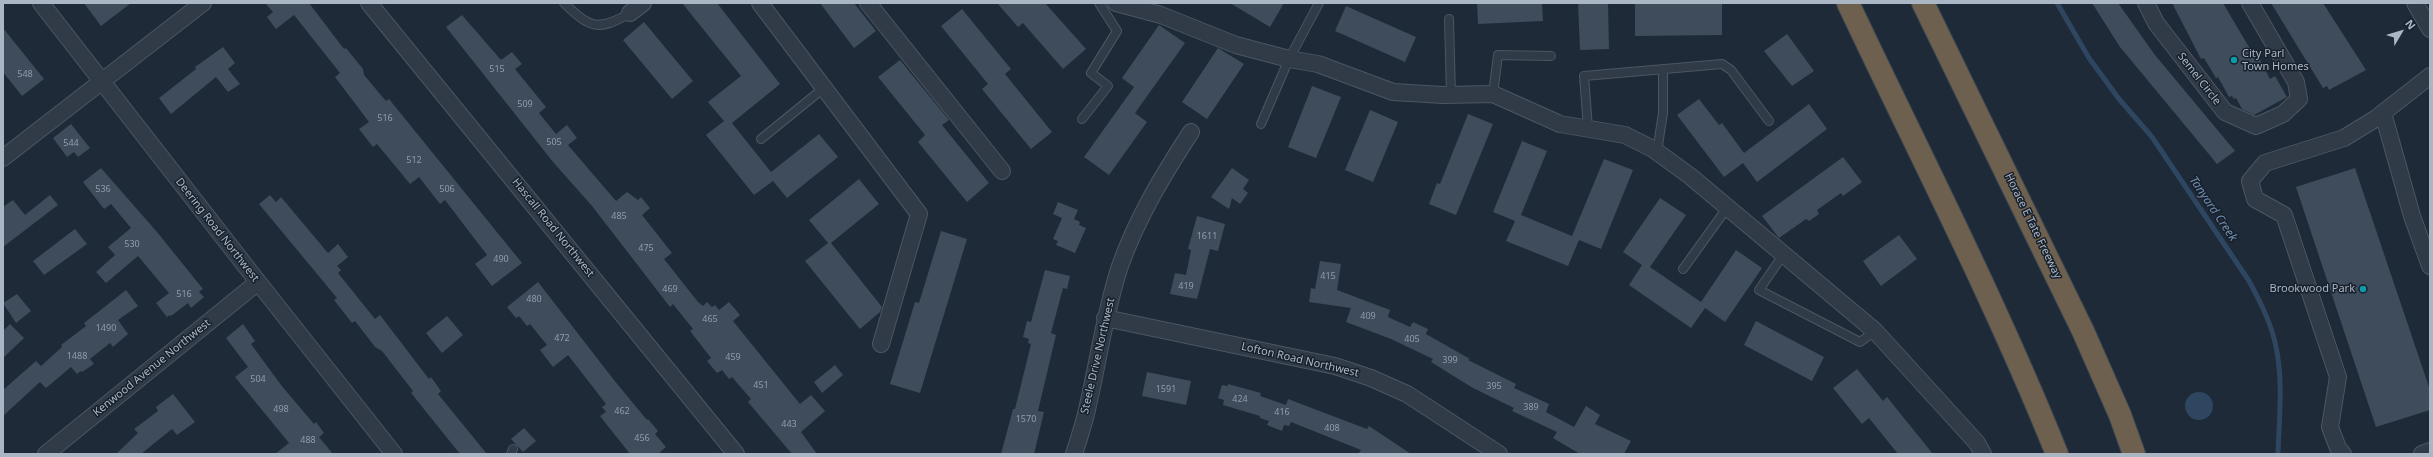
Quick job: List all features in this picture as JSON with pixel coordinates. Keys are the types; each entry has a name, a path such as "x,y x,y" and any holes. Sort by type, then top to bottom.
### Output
{"highway":[{"path":"1848,3 1978,271 2028,380 2057,454"},
{"name":"Horace E Tate Freeway","path":"1922,3 2083,331 2120,415 2134,454"}],"street":[{"name":"Deering Road Northwest","path":"41,3 101,82 394,454"},
{"path":"3,158 203,3"},
{"name":"Hascall Road Northwest","path":"369,3 736,454"},
{"path":"630,13 643,3"},
{"path":"760,3 825,87 919,214 881,344"},
{"path":"868,3 1002,171"},
{"path":"1116,3 1144,6 1236,45 1289,59 1318,64 1393,92 1451,95 1493,94 1560,124 1625,135 1657,152 1875,331 1976,443 1983,454"},
{"name":"Semel Circle","path":"2146,3 2156,23 2225,112 2256,126 2283,114 2299,99 2296,82 2250,3"},
{"path":"2415,3 2430,29"},
{"path":"2343,454 2338,448 2330,427 2338,377 2284,215 2255,200 2250,181 2265,163 2344,138 2383,112 2430,76"},
{"path":"2383,112 2412,216 2430,266"},
{"name":"Steele Drive Northwest","path":"1074,454 1088,406 1105,318 1120,266 1139,219 1164,172 1191,132"},
{"name":"Kenwood Avenue Northwest","path":"46,454 258,282"},
{"name":"Lofton Road Northwest","path":"1105,318 1335,366 1371,378 1407,394 1499,454"},
{"path":"2422,454 2430,451"}],"lane":[{"path":"564,3 582,20 598,26 612,24 630,13"},
{"path":"1082,119 1108,86 1092,73 1118,31 1099,3"},
{"path":"1261,124 1289,59 1319,3"},
{"path":"1449,19 1451,95"},
{"path":"1493,94 1498,55 1552,56"},
{"path":"1588,128 1584,76 1722,64 1731,70 1769,121"},
{"path":"1657,152 1663,112 1663,69"},
{"path":"760,139 825,87"},
{"path":"1683,269 1727,208"},
{"path":"1783,255 1759,290 1860,342 1875,331"}],"water":[{"path":"2199,392 2209,396 2213,406 2209,416 2199,420 2189,416 2185,406 2189,396"}],"building":[{"path":"84,3 131,3 101,26"},
{"path":"265,3 309,3 344,49 346,48 363,69 364,75 386,101 389,99 522,263 492,286 475,264 487,255 445,200 440,204 419,177 410,184 377,144 373,147 359,129 369,122 335,77 340,73 294,15 276,29 267,17 273,12"},
{"path":"682,3 717,3 780,84 732,123 771,172 819,134 838,157 787,198 773,181 754,195 706,135 724,121 708,102 741,76"},
{"path":"820,3 854,3 876,31 854,48"},
{"path":"997,3 1045,3 1086,49 1063,69 1023,23 1018,27"},
{"path":"1230,3 1284,3 1270,27"},
{"path":"1477,3 1542,3 1543,21 1478,24"},
{"path":"1578,3 1608,3 1609,49 1580,50"},
{"path":"1635,3 1722,3 1722,35 1635,36"},
{"path":"2092,3 2118,3 2155,55 2235,151 2217,164 2120,47"},
{"name":"City Parl Town Homes","path":"2172,3 2223,3 2256,59 2259,58 2270,79 2275,76 2287,97 2254,115 2242,109 2236,98 2234,99 2232,96 2229,97 2218,77 2216,78 2204,58 2201,59"},
{"path":"2271,3 2323,3 2366,70 2329,90 2327,86 2323,88"},
{"path":"1346,6 1416,37 1405,62 1335,31"},
{"path":"962,9 1011,69 1005,74 1052,132 1031,149 982,89 988,84 941,26"},
{"path":"462,15 501,60 512,52 522,64 515,69 546,107 539,113 556,134 567,125 577,138 568,145 616,201 627,192 638,200 641,197 650,208 642,215 672,253 664,259 698,302 703,306 707,302 712,307 715,305 719,310 729,302 740,315 733,321 800,404 811,395 825,411 801,432 817,454 792,454 748,402 751,399 732,377 729,379 722,370 717,373 707,361 711,358 690,331 693,329 673,304 670,307 592,206 553,162 446,27"},
{"path":"644,22 693,81 672,99 623,40"},
{"path":"1159,25 1185,43 1135,113 1147,122 1109,175 1084,157 1134,87 1122,78"},
{"path":"3,28 44,79 22,96 3,72"},
{"path":"1787,34 1814,71 1792,86 1764,51"},
{"path":"223,47 235,63 228,69 240,84 228,92 216,77 171,114 159,98 196,69 195,67"},
{"path":"1218,48 1244,64 1207,119 1182,102"},
{"path":"900,60 949,120 942,125 989,183 967,202 918,142 925,135 878,77"},
{"path":"1312,86 1341,97 1316,158 1288,147"},
{"path":"1699,99 1719,125 1722,123 1744,153 1809,104 1827,129 1757,182 1743,163 1724,177 1677,115"},
{"path":"1370,110 1398,122 1373,182 1345,170"},
{"path":"1468,114 1493,124 1456,215 1429,204 1437,183 1440,184"},
{"path":"71,124 90,148 78,157 74,152 67,157 53,138"},
{"path":"1522,141 1547,151 1521,215 1572,236 1604,159 1633,170 1601,249 1579,240 1568,266 1506,241 1515,221 1493,212"},
{"path":"1843,157 1862,182 1843,196 1841,193 1817,210 1819,214 1809,221 1806,219 1779,238 1762,216"},
{"path":"101,168 157,232 203,289 199,292 204,297 191,308 188,303 171,316 170,315 167,317 156,303 169,293 138,256 106,283 96,272 115,255 108,247 131,228 111,204 104,209 83,182"},
{"path":"1232,168 1249,180 1243,189 1248,193 1240,204 1232,198 1229,209 1211,197"},
{"name":"Brookwood Park","path":"2355,168 2430,390 2430,410 2376,427 2296,187"},
{"path":"859,179 879,204 831,243 882,307 880,312 860,329 805,261 828,243 809,220"},
{"path":"50,195 58,205 3,247 3,207 13,200 25,215"},
{"path":"270,195 276,202 281,197 328,253 338,244 348,257 337,266 341,270 338,273 375,319 380,315 429,379 431,377 441,391 438,394 487,454 460,454 411,393 413,391 382,351 375,347 355,321 352,323 334,300 337,298 259,204"},
{"path":"1660,198 1686,215 1650,267 1701,302 1736,250 1762,268 1725,322 1705,308 1691,328 1629,285 1642,265 1623,252"},
{"path":"1058,202 1078,210 1074,219 1080,222 1079,225 1086,228 1075,253 1056,245 1058,241 1053,239 1062,218 1053,214"},
{"path":"1197,216 1225,224 1218,251 1210,249 1197,299 1170,294 1175,273 1186,275 1191,250 1188,249"},
{"path":"75,229 87,244 44,275 33,261"},
{"path":"941,231 967,239 920,393 890,384 915,302 919,303"},
{"path":"1899,235 1917,259 1881,286 1863,261"},
{"path":"1320,261 1341,264 1337,290 1390,310 1388,317 1410,327 1413,322 1428,329 1426,334 1470,359 1468,360 1516,384 1514,388 1549,404 1546,412 1574,427 1586,406 1600,415 1595,424 1631,441 1624,454 1580,454 1553,438 1557,432 1512,411 1514,408 1473,388 1431,362 1433,359 1391,339 1346,322 1351,308 1309,302 1311,288 1315,289"},
{"path":"1045,270 1070,276 1067,289 1063,288 1051,333 1056,335 1038,411 1044,412 1034,454 1001,454 1013,409 1015,409 1031,344 1028,343 1029,339 1023,337 1027,321 1031,322"},
{"path":"538,282 614,380 658,431 655,434 666,447 658,454 630,454 600,416 606,412 602,407 606,404 568,355 553,367 540,350 547,345 530,324 527,326 519,316 516,318 507,307"},
{"path":"126,290 138,306 118,320 128,334 113,347 110,343 90,359 94,364 82,372 81,371 77,374 71,367 46,388 40,382 3,416 3,390 36,361 41,366 62,347 61,345 86,326 84,323"},
{"path":"17,294 31,311 16,323 3,303"},
{"path":"447,316 463,335 442,353 426,333"},
{"path":"1756,321 1824,357 1812,381 1744,345"},
{"path":"10,324 24,338 3,358 3,331"},
{"path":"243,324 255,341 251,344 281,385 314,424 316,422 324,433 319,437 333,454 275,454 289,443 235,377 248,367 226,338"},
{"path":"835,365 843,375 822,393 814,382"},
{"path":"1857,369 1883,401 1887,397 1933,454 1898,454 1869,418 1862,424 1833,388"},
{"path":"1147,372 1191,381 1186,405 1142,396"},
{"path":"1228,384 1261,393 1260,396 1286,405 1288,399 1367,429 1369,426 1411,454 1358,454 1361,450 1291,422 1289,426 1284,425 1282,431 1267,425 1269,421 1260,418 1260,416 1223,405 1224,400 1218,398 1222,385 1228,386"},
{"path":"173,394 195,422 177,435 172,429 141,454 116,454 138,433 134,429 158,411 156,407"},
{"path":"524,428 536,441 523,452 511,439"}],"waterway":[{"name":"Tanyard Creek","path":"2057,3 2089,58 2119,99 2152,137 2249,281 2258,298 2273,333 2279,365 2280,403 2278,454"}],"place":[{"name":"City Parl Town Homes","path":"2234,60"},
{"name":"Brookwood Park","path":"2363,289"}]}
